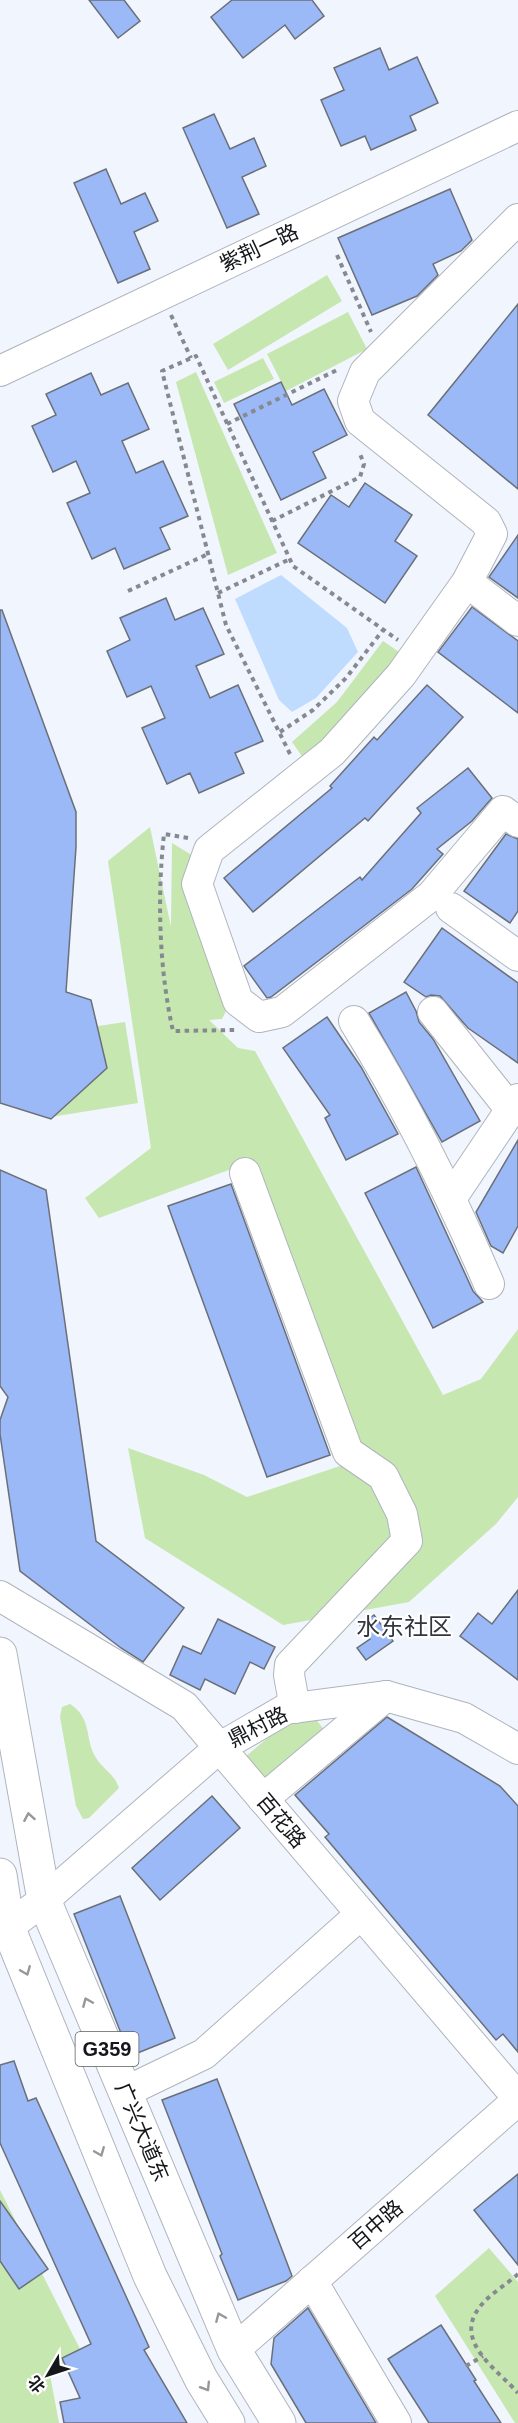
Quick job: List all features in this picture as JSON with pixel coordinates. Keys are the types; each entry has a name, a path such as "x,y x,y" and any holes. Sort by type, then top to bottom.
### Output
{"highway":[{"name":"广兴大道东","path":"0,1654 44,1900 234,2350 279,2423"},
{"name":"G359","path":"0,1875 4,1929 150,2276 201,2379 228,2423"}],"street":[{"name":"紫荆一路","path":"0,371 518,126"},
{"path":"518,219 365,372 353,401 360,421 486,522 492,534 468,582 401,675 332,752 209,850 197,884 238,1001 259,1017 282,1012 432,895 503,811 518,822"},
{"path":"468,582 518,621"},
{"path":"451,908 518,956"},
{"path":"433,1012 514,1104 452,1197"},
{"path":"354,1021 390,1080 452,1197 489,1284"},
{"path":"245,1173 348,1452 383,1476 402,1514 406,1541 290,1665 289,1675 295,1708"},
{"name":"百花路","path":"0,1596 184,1706 518,2099"},
{"path":"263,1799 386,1696"},
{"name":"鼎村路","path":"4,1929 44,1900 219,1748 286,1709 386,1696 464,1718 518,1749"},
{"path":"125,2092 204,2054 361,1914"},
{"name":"百中路","path":"234,2350 518,2099"},
{"path":"312,2281 396,2423"}],"path":[{"path":"181,335 191,358"},
{"path":"302,776 226,625 162,371 196,356 293,566 417,653"},
{"path":"227,424 345,366"},
{"path":"128,591 208,554"},
{"path":"218,593 290,559"},
{"path":"280,732 313,710 346,678 383,630"},
{"path":"209,850 184,836 164,834 159,873 165,986 173,1031 234,1031 247,1008"},
{"path":"518,2274 478,2308 471,2330 473,2343 518,2393"},
{"path":"466,2366 483,2356"}],"green space":[{"path":"327,275 342,301 228,370 213,344"},
{"path":"348,312 367,349 286,391 267,354"},
{"path":"263,358 274,379 224,403 214,382"},
{"path":"196,372 277,553 228,575 176,382"},
{"path":"383,641 402,654 353,717 304,759 292,742 337,702"},
{"path":"150,827 171,927 172,843 195,857 227,1009 222,1019 209,1020 238,1048 255,1051 443,1395 481,1379 518,1329 518,1497 496,1524 409,1602 283,1625 145,1538 128,1448 204,1475 247,1497 358,1460 253,1161 99,1218 85,1198 151,1148 108,861"},
{"path":"125,1022 138,1103 51,1117 38,1035"},
{"path":"70,1704 85,1722 96,1758 115,1779 119,1788 89,1818 83,1819 76,1806 60,1717 62,1707"},
{"path":"313,1716 327,1733 266,1784 244,1758 290,1719"},
{"path":"0,2190 80,2349 50,2375 59,2423 0,2423"},
{"path":"489,2248 518,2282 518,2423 515,2423 435,2296"}],"water":[{"path":"281,575 347,628 358,652 316,698 292,712 279,700 235,599"}],"building":[{"path":"89,0 124,0 140,21 118,38"},
{"path":"232,0 312,0 324,16 295,39 285,25 243,58 211,17"},
{"path":"380,48 389,70 417,57 438,103 410,116 416,130 371,150 365,136 341,146 321,100 344,90 334,68"},
{"path":"214,114 230,149 254,138 266,166 242,177 259,214 227,228 183,128"},
{"path":"106,169 121,204 145,193 158,221 134,232 150,269 118,283 74,183"},
{"path":"450,189 472,240 461,251 433,264 438,275 417,296 372,315 338,238"},
{"path":"518,304 518,489 428,415"},
{"path":"91,373 101,395 128,383 149,429 122,441 136,473 163,461 188,516 160,528 170,549 124,569 115,548 92,559 67,503 90,493 76,461 53,472 32,426 56,415 46,394"},
{"path":"281,382 292,405 324,389 347,435 313,452 326,478 281,500 234,404"},
{"path":"365,483 412,515 395,541 417,556 385,603 298,543 331,495 349,507"},
{"path":"518,535 518,598 489,577"},
{"path":"166,598 175,620 203,608 224,654 196,666 210,698 238,685 263,741 235,753 244,773 199,793 190,773 167,784 142,728 165,718 151,686 127,697 107,651 130,640 120,618"},
{"path":"472,607 518,641 518,713 438,652"},
{"path":"0,610 2,610 76,812 76,847 66,992 91,1000 107,1068 51,1119 0,1103"},
{"path":"427,685 463,717 368,821 365,818 253,912 224,878 332,788 330,786 374,737 377,740"},
{"path":"468,768 492,798 472,821 437,849 443,854 412,889 267,998 244,966 360,877 362,880 421,813 417,808"},
{"path":"506,834 518,839 518,911 510,923 464,891"},
{"path":"442,928 518,983 518,1063 468,1028 440,996 426,997 404,982"},
{"path":"406,992 419,1022 433,1039 480,1121 442,1142 369,1013"},
{"path":"327,1017 361,1067 398,1134 346,1160 325,1118 330,1115 283,1048"},
{"path":"518,1140 518,1226 503,1253 491,1246 476,1212"},
{"path":"416,1167 473,1291 483,1302 433,1328 365,1193"},
{"path":"0,1170 46,1190 96,1541 184,1608 143,1662 121,1648 20,1571 0,1434 0,1420 8,1397 0,1386"},
{"path":"231,1184 330,1455 267,1477 168,1206"},
{"path":"518,1590 518,1680 460,1636 478,1613 492,1624"},
{"path":"374,1615 393,1641 366,1660 357,1648 370,1639 360,1625"},
{"path":"218,1619 275,1647 264,1669 250,1662 235,1694 205,1679 200,1690 170,1675 183,1646 201,1654"},
{"path":"387,1717 500,1786 518,1806 518,2052 503,2034 496,2040 325,1837 329,1834 295,1795"},
{"path":"212,1796 240,1828 160,1900 132,1868"},
{"path":"120,1896 175,2038 130,2056 74,1914"},
{"path":"14,2061 28,2101 36,2098 149,2347 144,2350 187,2423 64,2423 60,2402 80,2398 62,2358 91,2344 0,2143 0,2065"},
{"path":"217,2079 292,2276 286,2281 238,2300 162,2100"},
{"path":"518,2174 518,2265 474,2210"},
{"path":"0,2201 48,2269 19,2289 0,2261"},
{"path":"308,2308 376,2423 306,2423 271,2364 274,2338"},
{"path":"441,2325 501,2423 429,2423 388,2359"}],"district":[{"name":"水东社区","path":"404,1627"}]}
